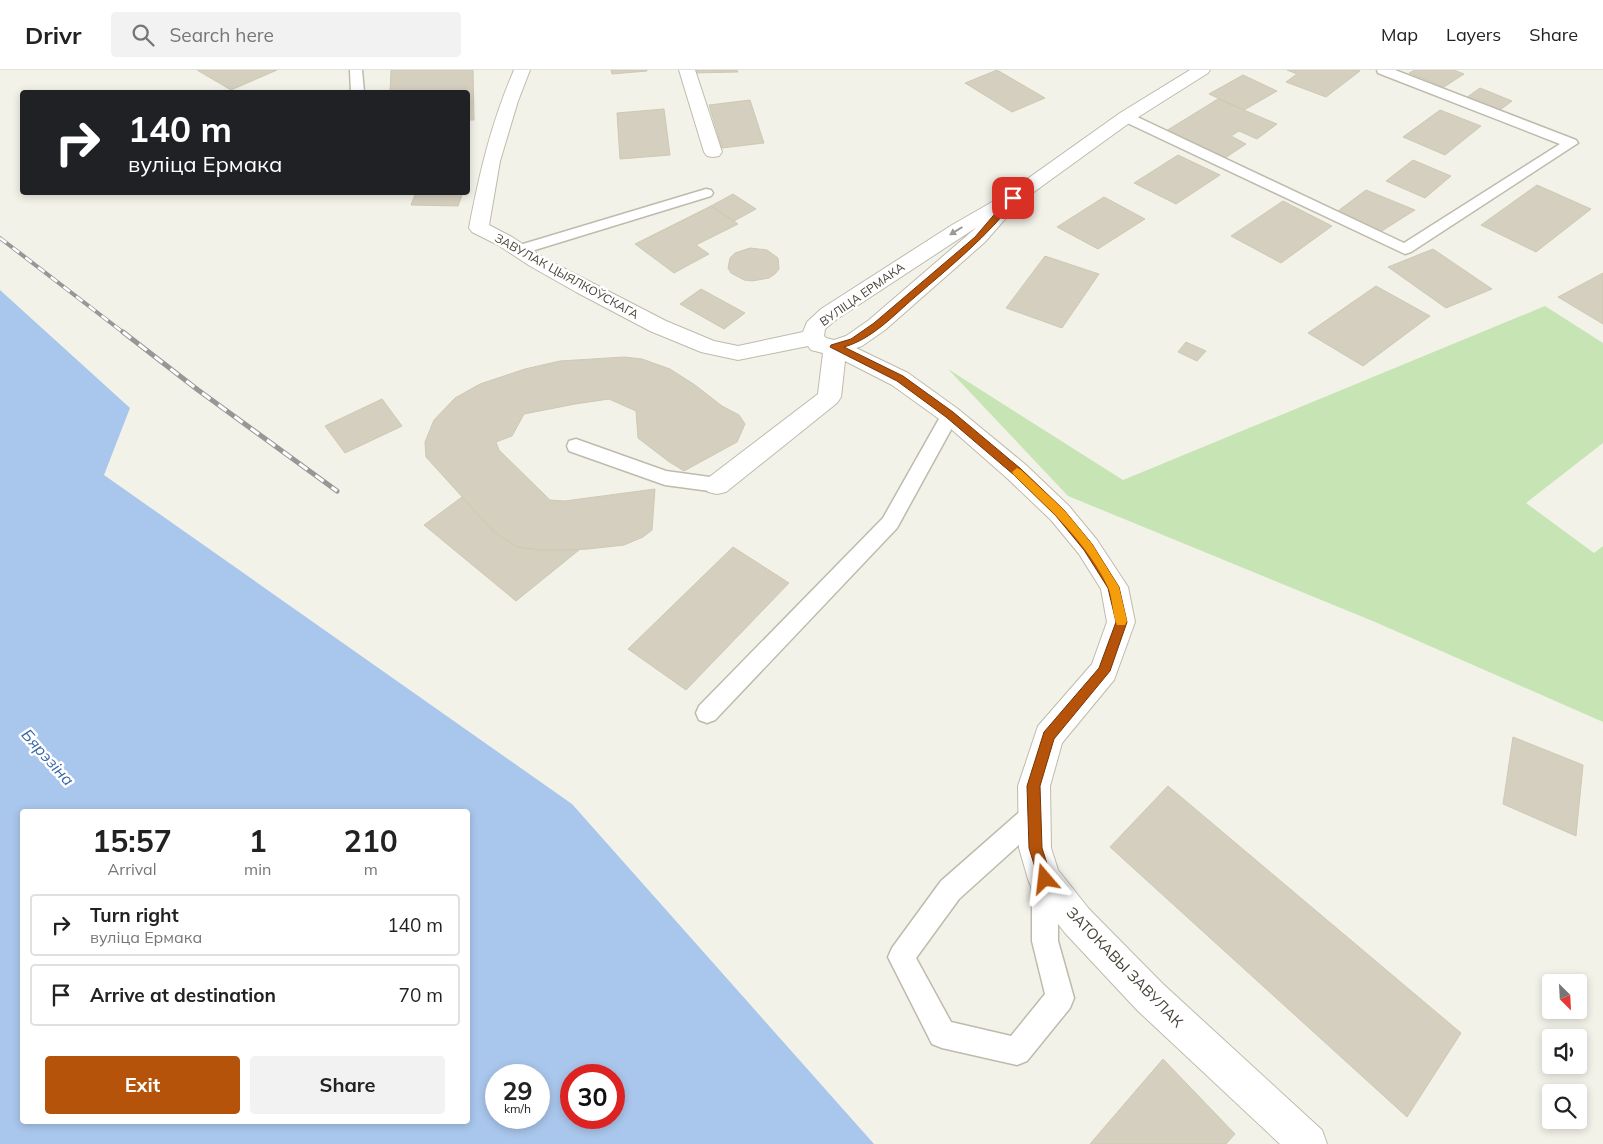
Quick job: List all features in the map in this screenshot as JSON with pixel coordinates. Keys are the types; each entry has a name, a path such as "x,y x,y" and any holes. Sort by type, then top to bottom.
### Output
{"street":[{"name":"ЗАВУЛАК ЦЫЯЛКОЎСКАГА","path":"522,70 509,102 491,161 479,228 557,274 658,326 709,347 738,352 776,346 813,337"},
{"path":"688,70 713,152"},
{"name":"ВУЛІЦА ЕРМАКА","path":"1013,198 978,238 877,325 854,341 835,347 819,345 813,337 815,327 829,314 959,229 1013,198 1126,117 1202,70"},
{"path":"718,486 829,397 835,347"},
{"name":"ЗАТОКАВЫ ЗАВУЛАК","path":"835,347 900,378 950,415 1017,472 1066,520 1088,547 1114,587 1121,622 1104,671 1048,736 1034,786 1035,848 1045,879 1077,921 1150,997 1308,1144"}],"lane":[{"path":"356,70 358,90"},
{"path":"1126,117 1405,249 1571,143 1383,70"},
{"path":"518,250 706,193"},
{"path":"707,713 890,523 950,415"},
{"path":"576,446 665,478 718,486"},
{"path":"1033,816 950,890 902,957 942,1034 1017,1051 1060,998 1045,941 1045,879"}],"green space":[{"path":"1545,306 1603,343 1603,443 1526,503 1594,553 1603,546 1603,722 1375,622 1068,496 948,369 1123,480"}],"water":[{"name":"Бярэзіна","path":"0,290 130,408 104,475 572,804 874,1144 0,1144"}],"building":[{"path":"197,70 277,70 231,90"},
{"path":"391,70 473,70 474,120 470,120 470,90 390,90"},
{"path":"611,70 647,70 647,71 612,74"},
{"path":"692,70 737,70 738,72 692,73"},
{"path":"997,70 1045,98 1012,112 965,83"},
{"path":"1287,70 1360,71 1326,97 1286,82 1297,74"},
{"path":"1415,70 1454,70 1464,74 1444,87 1409,73"},
{"path":"1243,75 1277,91 1244,110 1209,94"},
{"path":"1480,88 1512,101 1496,113 1463,100"},
{"path":"1218,99 1277,124 1257,139 1239,131 1231,136 1246,144 1225,158 1166,131"},
{"path":"750,100 764,143 722,148 709,105"},
{"path":"664,109 670,155 620,159 617,113"},
{"path":"1440,110 1481,126 1445,155 1403,137"},
{"path":"1178,155 1220,175 1176,204 1134,183"},
{"path":"1413,160 1451,176 1425,198 1386,181"},
{"path":"1537,185 1591,209 1536,252 1481,225"},
{"path":"1366,190 1415,210 1377,234 1334,214"},
{"path":"733,194 756,209 734,221 711,206"},
{"path":"415,195 462,195 458,206 411,205"},
{"path":"1104,197 1145,219 1098,249 1057,227"},
{"path":"1283,201 1332,226 1281,263 1231,236"},
{"path":"711,206 738,224 696,245 709,254 674,273 635,244"},
{"path":"750,248 767,250 778,258 779,269 775,274 769,278 752,281 744,280 731,273 728,268 730,258 735,253"},
{"path":"1433,249 1492,289 1446,308 1388,267"},
{"path":"1045,256 1099,274 1062,328 1006,308"},
{"path":"1603,273 1603,324 1558,297"},
{"path":"1376,286 1430,316 1363,366 1308,333"},
{"path":"701,289 745,313 724,329 680,304"},
{"path":"1186,342 1206,351 1197,361 1178,352"},
{"path":"624,357 642,359 670,369 722,406 739,415 745,424 737,442 684,471 638,438 636,411 609,399 524,414 512,436 496,442 499,450 550,500 565,501 655,489 652,530 643,537 624,545 588,549 554,551 517,547 493,531 426,457 425,442 434,420 455,398 480,384 525,369 560,361"},
{"path":"382,399 402,426 345,453 325,426"},
{"path":"462,497 493,531 517,547 536,550 579,550 516,601 424,525"},
{"path":"733,547 789,583 686,690 628,649"},
{"path":"1513,737 1583,765 1576,836 1503,804"},
{"path":"1168,786 1461,1033 1407,1117 1110,847"},
{"path":"1163,1059 1235,1134 1226,1144 1090,1144"}],"railway":[{"path":"0,238 124,333"},
{"path":"123,332 198,390 337,491"}],"slow traffic":[{"path":"1017,472 1060,513 1088,547 1114,587 1121,621"}],"route":[{"path":"1013,198 978,238 877,325 854,341 835,347 900,378 950,415 1017,472 1060,513 1088,547 1114,587 1121,622 1104,671 1048,736 1034,786 1035,848 1045,879"}]}
